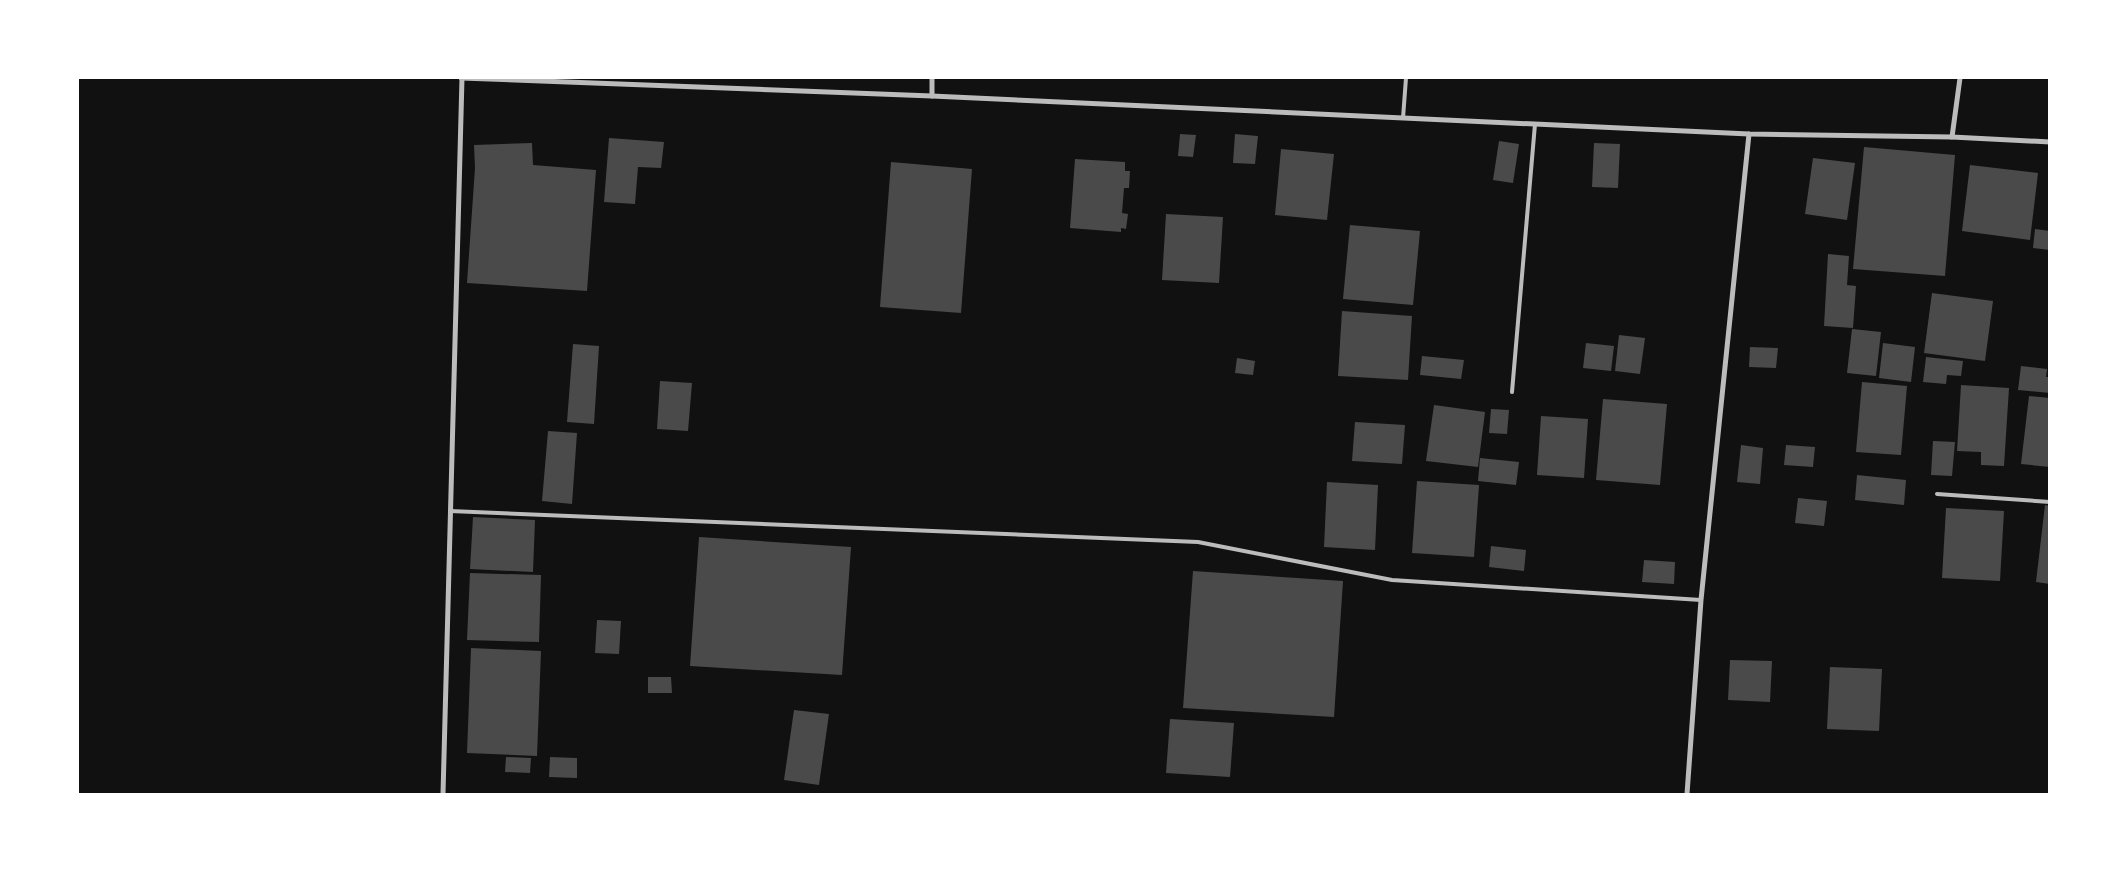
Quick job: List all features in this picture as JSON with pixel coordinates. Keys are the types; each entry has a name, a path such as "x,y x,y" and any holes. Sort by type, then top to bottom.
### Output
{"street":[{"path":"443,794 461,78 932,96 1749,134 1952,137 2050,142"},
{"path":"932,78 932,96"},
{"path":"1952,137 1960,78"},
{"path":"1687,794 1701,600 1749,134"}],"lane":[{"path":"1403,118 1406,78"},
{"path":"1512,392 1536,124"},
{"path":"1937,494 2050,502"},
{"path":"450,511 1198,542 1392,580 1701,600"}],"building":[{"path":"1180,134 1196,135 1193,157 1178,156"},
{"path":"1235,134 1258,136 1255,164 1233,163"},
{"path":"609,138 664,142 661,168 638,167 635,204 604,202"},
{"path":"1499,141 1519,144 1513,183 1493,180"},
{"path":"532,143 533,165 596,170 587,291 467,283 475,168 474,145"},
{"path":"1594,143 1620,144 1618,188 1592,187"},
{"path":"1864,147 1955,155 1945,276 1853,269"},
{"path":"1281,149 1334,154 1327,220 1275,215"},
{"path":"1813,158 1855,163 1847,220 1805,214"},
{"path":"1075,159 1125,162 1125,171 1130,171 1129,188 1124,188 1122,213 1128,214 1126,229 1121,228 1121,232 1070,228"},
{"path":"891,162 972,169 961,313 880,307"},
{"path":"1970,165 2038,173 2030,240 1962,231"},
{"path":"1166,214 1223,217 1219,283 1162,280"},
{"path":"1350,225 1420,231 1413,305 1343,299"},
{"path":"2035,229 2050,231 2050,250 2033,248"},
{"path":"1828,254 1849,256 1847,285 1856,286 1853,328 1824,326"},
{"path":"1932,293 1993,301 1985,361 1924,353"},
{"path":"1342,311 1412,316 1408,380 1338,376"},
{"path":"1852,329 1881,332 1876,376 1847,373"},
{"path":"1619,335 1645,338 1640,374 1615,371"},
{"path":"1586,343 1614,346 1611,371 1583,368"},
{"path":"1883,343 1915,347 1911,382 1879,378"},
{"path":"573,344 599,346 594,424 567,422"},
{"path":"1750,347 1778,348 1776,368 1749,367"},
{"path":"1422,356 1464,360 1461,379 1420,375"},
{"path":"1926,357 1963,361 1961,376 1947,375 1946,384 1923,382"},
{"path":"1237,358 1255,361 1253,375 1235,373"},
{"path":"2021,366 2047,369 2046,377 2050,377 2050,393 2018,390"},
{"path":"660,381 692,383 688,431 657,429"},
{"path":"1862,382 1907,386 1901,455 1856,452"},
{"path":"1961,385 2009,388 2004,466 1981,465 1981,452 1957,451"},
{"path":"2029,396 2050,398 2050,467 2021,464"},
{"path":"1603,399 1667,404 1660,485 1596,480"},
{"path":"1434,405 1485,412 1478,467 1426,461"},
{"path":"1491,409 1509,410 1507,434 1489,433"},
{"path":"1541,416 1588,419 1584,478 1537,475"},
{"path":"1355,422 1405,425 1402,464 1352,461"},
{"path":"548,431 577,433 572,504 542,501"},
{"path":"1933,441 1955,442 1952,476 1931,475"},
{"path":"1741,445 1763,448 1760,484 1737,482"},
{"path":"1786,445 1815,447 1813,467 1784,465"},
{"path":"1480,458 1519,462 1516,485 1478,481"},
{"path":"1857,475 1906,480 1904,505 1855,500"},
{"path":"1417,481 1479,485 1474,557 1412,553"},
{"path":"1327,482 1378,485 1375,550 1324,547"},
{"path":"1798,498 1827,501 1824,526 1795,523"},
{"path":"2045,505 2050,506 2050,584 2036,582"},
{"path":"1946,508 2004,511 2000,581 1942,578"},
{"path":"473,517 535,520 533,572 470,569"},
{"path":"699,537 851,547 842,675 690,666"},
{"path":"1491,546 1526,550 1524,571 1489,567"},
{"path":"1644,560 1675,562 1674,584 1642,582"},
{"path":"1193,571 1343,581 1334,717 1183,708"},
{"path":"470,573 541,575 539,642 467,640"},
{"path":"597,620 621,621 619,654 595,653"},
{"path":"471,648 541,651 537,756 467,753"},
{"path":"1730,660 1772,661 1770,702 1728,700"},
{"path":"1830,667 1882,669 1879,731 1827,729"},
{"path":"648,677 671,677 672,693 648,693"},
{"path":"794,710 829,714 819,785 784,780"},
{"path":"1170,719 1234,723 1230,777 1166,773"},
{"path":"506,757 531,758 530,773 505,772"},
{"path":"550,757 577,758 577,778 549,777"}]}
